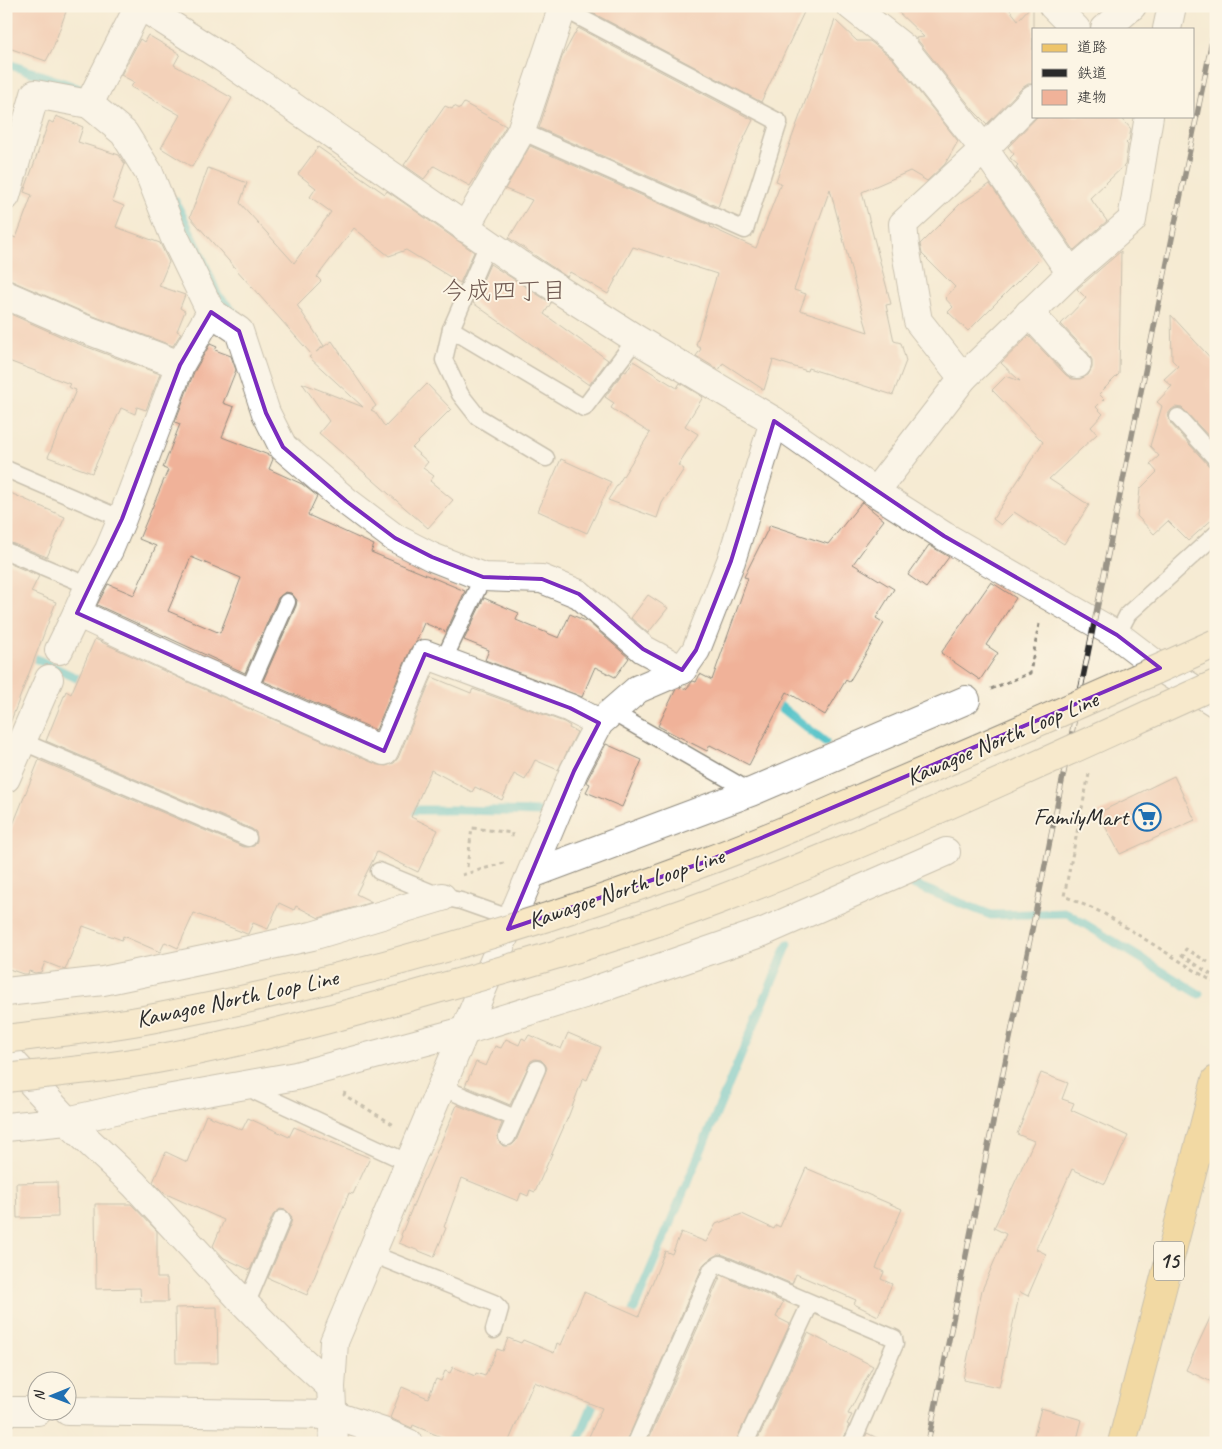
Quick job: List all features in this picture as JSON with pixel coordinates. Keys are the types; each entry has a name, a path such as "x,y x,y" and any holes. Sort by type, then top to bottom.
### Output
{"main road":[{"name":"Kawagoe North Loop Line","path":"6,1039 163,1017 315,982 499,932 613,896 794,826 1034,725 1216,643"},
{"name":"Kawagoe North Loop Line","path":"6,1078 170,1056 323,1021 518,967 629,932 812,863 988,787 1216,684"},
{"name":"15","path":"1122,1443 1216,1080"}],"street":[{"path":"89,104 140,6 263,85 488,244 636,339 774,420 876,492 975,555 1117,636 1159,668 1216,703"},
{"path":"851,6 904,48 984,149 1071,272"},
{"path":"1053,6 1075,28"},
{"path":"1106,28 1132,6"},
{"path":"1167,28 1172,6"},
{"path":"465,228 521,131 563,7"},
{"path":"6,196 34,94 89,104 124,133 149,173 174,236 211,312 239,331 266,413 283,447 346,501 395,538 432,557 483,577 542,579 579,594 643,649 682,670"},
{"path":"962,378 918,321 903,224 984,149 1032,100"},
{"path":"876,492 962,378 1071,272 1132,220 1149,118"},
{"path":"6,295 77,326 180,365"},
{"path":"59,650 89,586 109,550 180,365 211,312"},
{"path":"1029,313 1078,364"},
{"path":"334,1443 331,1387 334,1342 512,918 520,868 605,717 638,689 682,670 696,650 731,561 774,420"},
{"path":"77,613 194,668 384,751 425,654 570,708 605,717"},
{"path":"12,758 49,680"},
{"path":"520,868 752,792 966,700"},
{"path":"6,1127 67,1121 150,1102 296,1076 464,1032 584,994 763,932 946,852"},
{"path":"6,992 103,981 312,936 449,887"},
{"path":"6,1055 67,1121 134,1184 286,1346 331,1387"},
{"path":"6,1411 28,1411"},
{"path":"78,1411 333,1416 383,1432 408,1443"}],"lane":[{"path":"521,131 745,230 780,122 563,7"},
{"path":"488,244 451,329 444,360 460,394 478,417 546,458"},
{"path":"451,329 584,408 636,339"},
{"path":"1178,417 1216,459"},
{"path":"6,470 122,519"},
{"path":"1117,636 1128,614 1216,534"},
{"path":"6,551 89,586"},
{"path":"443,661 483,577"},
{"path":"248,691 287,602"},
{"path":"605,717 752,792"},
{"path":"12,758 248,838"},
{"path":"379,871 449,887 461,901 512,918"},
{"path":"508,1137 537,1069"},
{"path":"441,1087 515,1118"},
{"path":"256,1092 409,1163"},
{"path":"246,1305 282,1219"},
{"path":"372,1254 494,1303 500,1310 494,1330"},
{"path":"636,1443 712,1269 720,1264 810,1304 894,1338 895,1344 852,1443"},
{"path":"745,1443 810,1304"}],"path":[{"path":"966,700 1030,673 1046,594"},
{"path":"1090,771 1064,896 1103,913 1215,983"},
{"path":"466,867 472,828 512,833 511,843"},
{"path":"449,887 520,868"},
{"path":"1208,962 1186,949 1182,955 1216,978"},
{"path":"345,1089 344,1095 401,1129"}],"highlighted area":[{"path":"211,312 239,331 266,413 283,447 346,501 395,538 432,557 483,577 542,579 579,594 643,649 682,670 696,650 731,561 774,421 944,536 1117,635 1160,668 705,862 508,929 574,771 599,723 570,708 425,654 384,751 77,613 122,519 180,365"}],"building":[{"path":"6,6 68,6 53,48 46,61 6,47"},
{"path":"589,6 807,6 761,102 587,10"},
{"path":"892,6 1007,6 1018,20 1033,6 1032,84 1022,88 987,124 974,111 916,38 924,37"},
{"path":"835,20 857,41 870,41 893,59 958,141 945,164 927,181 910,171 862,192 891,304 886,305 894,341 901,343 906,361 893,395 808,368 807,371 773,360 764,390 723,363 719,370 696,356 701,349 696,345 717,274 633,247 608,294 570,272 567,277 509,238 532,200 505,189 530,146 711,226 756,248 781,183 776,181","holes":["830,189 868,332 800,310 806,294 794,290"]},
{"path":"578,28 753,120 736,155 718,207 539,128 562,57"},
{"path":"148,35 180,54 174,65 232,98 192,167 161,148 180,115 131,87 134,82 121,75 140,39 144,42"},
{"path":"464,103 506,126 470,186 434,166 424,179 404,165 445,106 452,109 454,106 460,109"},
{"path":"56,116 83,127 78,142 119,155 125,164 112,201 124,206 116,227 160,243 169,262 159,286 185,295 180,308 185,311 177,331 181,333 173,346 6,280 6,234 16,238 32,195 24,192 49,121 53,123"},
{"path":"1036,118 1122,118 1131,129 1129,140 1126,143 1128,145 1125,165 1090,198 1107,221 1074,250 1016,167 1018,165 1010,158 1014,154 1008,147"},
{"path":"318,147 385,194 387,191 474,252 460,283 406,250 389,256 354,228 317,277 321,281 297,305 324,346 316,352 332,341 376,406 371,410 375,412 385,427 427,384 451,409 412,448 428,462 423,468 434,476 430,481 453,500 428,528 319,433 329,421 302,383 363,407 309,357 312,355 190,217 208,168 247,183 240,203 294,263 331,212 310,197 316,188 298,174"},
{"path":"990,184 1041,258 968,331 948,312 953,307 945,298 955,287 922,254 920,244 960,204"},
{"path":"1121,251 1119,374 1099,394 1104,399 1096,407 1103,414 1091,427 1097,434 1049,479 1089,505 1064,544 1014,512 1001,525 993,519 1043,442 992,390 1006,376 1020,381 1001,363 1029,336 1072,379 1080,379 1088,375 1092,368 1092,360 1088,353 1061,324 1086,298 1077,289"},
{"path":"490,264 551,303 544,314 608,360 589,385 473,303"},
{"path":"6,312 71,341 160,374 146,410 137,407 135,414 121,408 92,473 48,457 76,390 68,387 70,384 6,360"},
{"path":"1171,315 1216,364 1216,444 1182,408 1175,407 1168,414 1171,424 1209,466 1216,469 1216,516 1188,541 1168,521 1154,534 1137,516 1140,489 1157,472 1150,464 1159,456 1150,446 1162,406 1157,402 1172,386 1164,379 1178,366 1172,360"},
{"path":"210,344 217,347 215,350 231,356 236,370 223,403 234,407 222,437 271,456 273,459 269,469 302,484 317,496 308,515 374,545 371,552 465,591 446,632 424,623 416,642 411,648 376,730 263,681 296,606 297,600 291,593 285,592 278,598 245,673 97,605 108,584 134,595 156,546 139,539 168,470 163,468 180,424 175,422 194,372","holes":["191,557 241,578 220,633 168,611"]},
{"path":"633,361 677,388 680,383 703,397 685,426 698,434 678,465 684,469 662,503 657,518 608,500 650,433 611,408 614,403 605,397"},
{"path":"561,459 611,482 587,533 538,511"},
{"path":"6,491 65,517 47,557 6,541"},
{"path":"862,502 884,520 853,564 894,589 876,618 884,623 849,682 846,680 825,715 787,692 749,765 710,745 707,751 658,726 676,689 682,687 686,689 693,681 696,682 700,674 712,680 748,578 744,577 770,525 828,544"},
{"path":"929,545 949,557 926,588 908,575"},
{"path":"6,562 39,576 31,592 56,602 9,726 6,726"},
{"path":"991,582 1016,598 986,645 998,653 980,680 941,653"},
{"path":"648,595 668,608 648,633 631,618"},
{"path":"484,598 519,613 516,620 559,638 570,614 588,622 629,658 615,677 595,667 582,697 485,660 489,650 464,640"},
{"path":"95,639 378,765 386,766 394,763 398,758 432,677 471,693 473,689 564,722 570,726 569,728 577,732 558,770 535,760 525,780 514,774 502,800 475,787 472,792 431,770 411,817 438,830 418,872 377,852 356,894 372,902 319,918 296,906 294,910 279,903 268,929 253,923 248,934 194,913 178,948 165,942 160,952 123,936 122,940 83,926 65,970 45,962 41,972 29,971 28,974 23,974 6,968 6,842 39,760 244,847 254,846 257,841 256,832 252,829 46,741 66,691 71,694"},
{"path":"606,744 642,760 622,807 586,792 590,784 586,782"},
{"name":"FamilyMart","path":"1174,776 1195,820 1120,854 1098,813"},
{"path":"568,1033 601,1047 587,1080 583,1078 535,1192 530,1190 528,1196 521,1193 518,1201 462,1178 444,1227 446,1228 434,1257 399,1243 424,1179 457,1105 502,1123 498,1133 499,1142 503,1146 512,1145 516,1141 547,1068 541,1060 535,1059 531,1061 510,1105 465,1086 476,1062 486,1066 495,1046 501,1048 506,1039 519,1045 522,1038 526,1040 529,1035 561,1049"},
{"path":"1041,1073 1068,1083 1062,1099 1074,1103 1071,1110 1128,1136 1105,1184 1072,1169 1036,1249 1046,1254 1028,1296 1020,1292 999,1387 963,1380 982,1290 1006,1234 994,1228 1034,1141 1017,1134"},
{"path":"206,1115 242,1130 248,1118 289,1137 294,1127 370,1158 353,1194 349,1193 307,1295 268,1278 291,1223 292,1217 286,1210 280,1209 273,1215 250,1270 224,1258 213,1246 224,1220 164,1193 153,1182 166,1152 187,1162"},
{"path":"806,1168 902,1209 876,1268 884,1272 881,1279 892,1284 878,1316 854,1304 856,1300 796,1274 792,1284 719,1254 703,1265 626,1443 586,1443 602,1408 534,1382 508,1443 455,1443 413,1425 412,1428 390,1418 402,1387 428,1398 436,1379 441,1381 445,1371 450,1373 453,1367 475,1376 476,1373 485,1376 497,1349 503,1351 508,1338 521,1343 523,1340 554,1353 557,1343 561,1345 584,1292 639,1316 665,1251 672,1254 681,1232 706,1242 716,1224 742,1214 774,1229 776,1225 780,1227"},
{"path":"57,1182 58,1217 17,1218 16,1183"},
{"path":"95,1204 131,1204 157,1231 157,1278 167,1278 168,1302 141,1302 140,1288 96,1289"},
{"path":"721,1275 783,1302 776,1317 790,1324 735,1443 647,1443"},
{"path":"1216,1305 1216,1384 1186,1370"},
{"path":"217,1307 218,1363 176,1363 175,1308"},
{"path":"808,1333 873,1366 848,1414 852,1415 847,1424 849,1425 842,1443 756,1443"},
{"path":"1041,1408 1082,1420 1076,1443 1032,1443"},
{"path":"867,1433 887,1443 863,1443"}],"waterway":[{"path":"6,63 68,84 88,93"},
{"path":"175,201 199,250 217,294 237,316"},
{"path":"513,567 532,563 551,568"},
{"path":"24,653 87,683"},
{"path":"772,700 825,742"},
{"path":"402,810 542,812"},
{"path":"912,884 991,915 1067,913 1199,994"},
{"path":"628,1323 788,944"},
{"path":"577,1443 597,1395"}],"railway":[{"path":"928,1443 1216,21"}],"place":[{"name":"FamilyMart","path":"1147,817"}],"district":[{"name":"今成四丁目","path":"504,291"}]}
